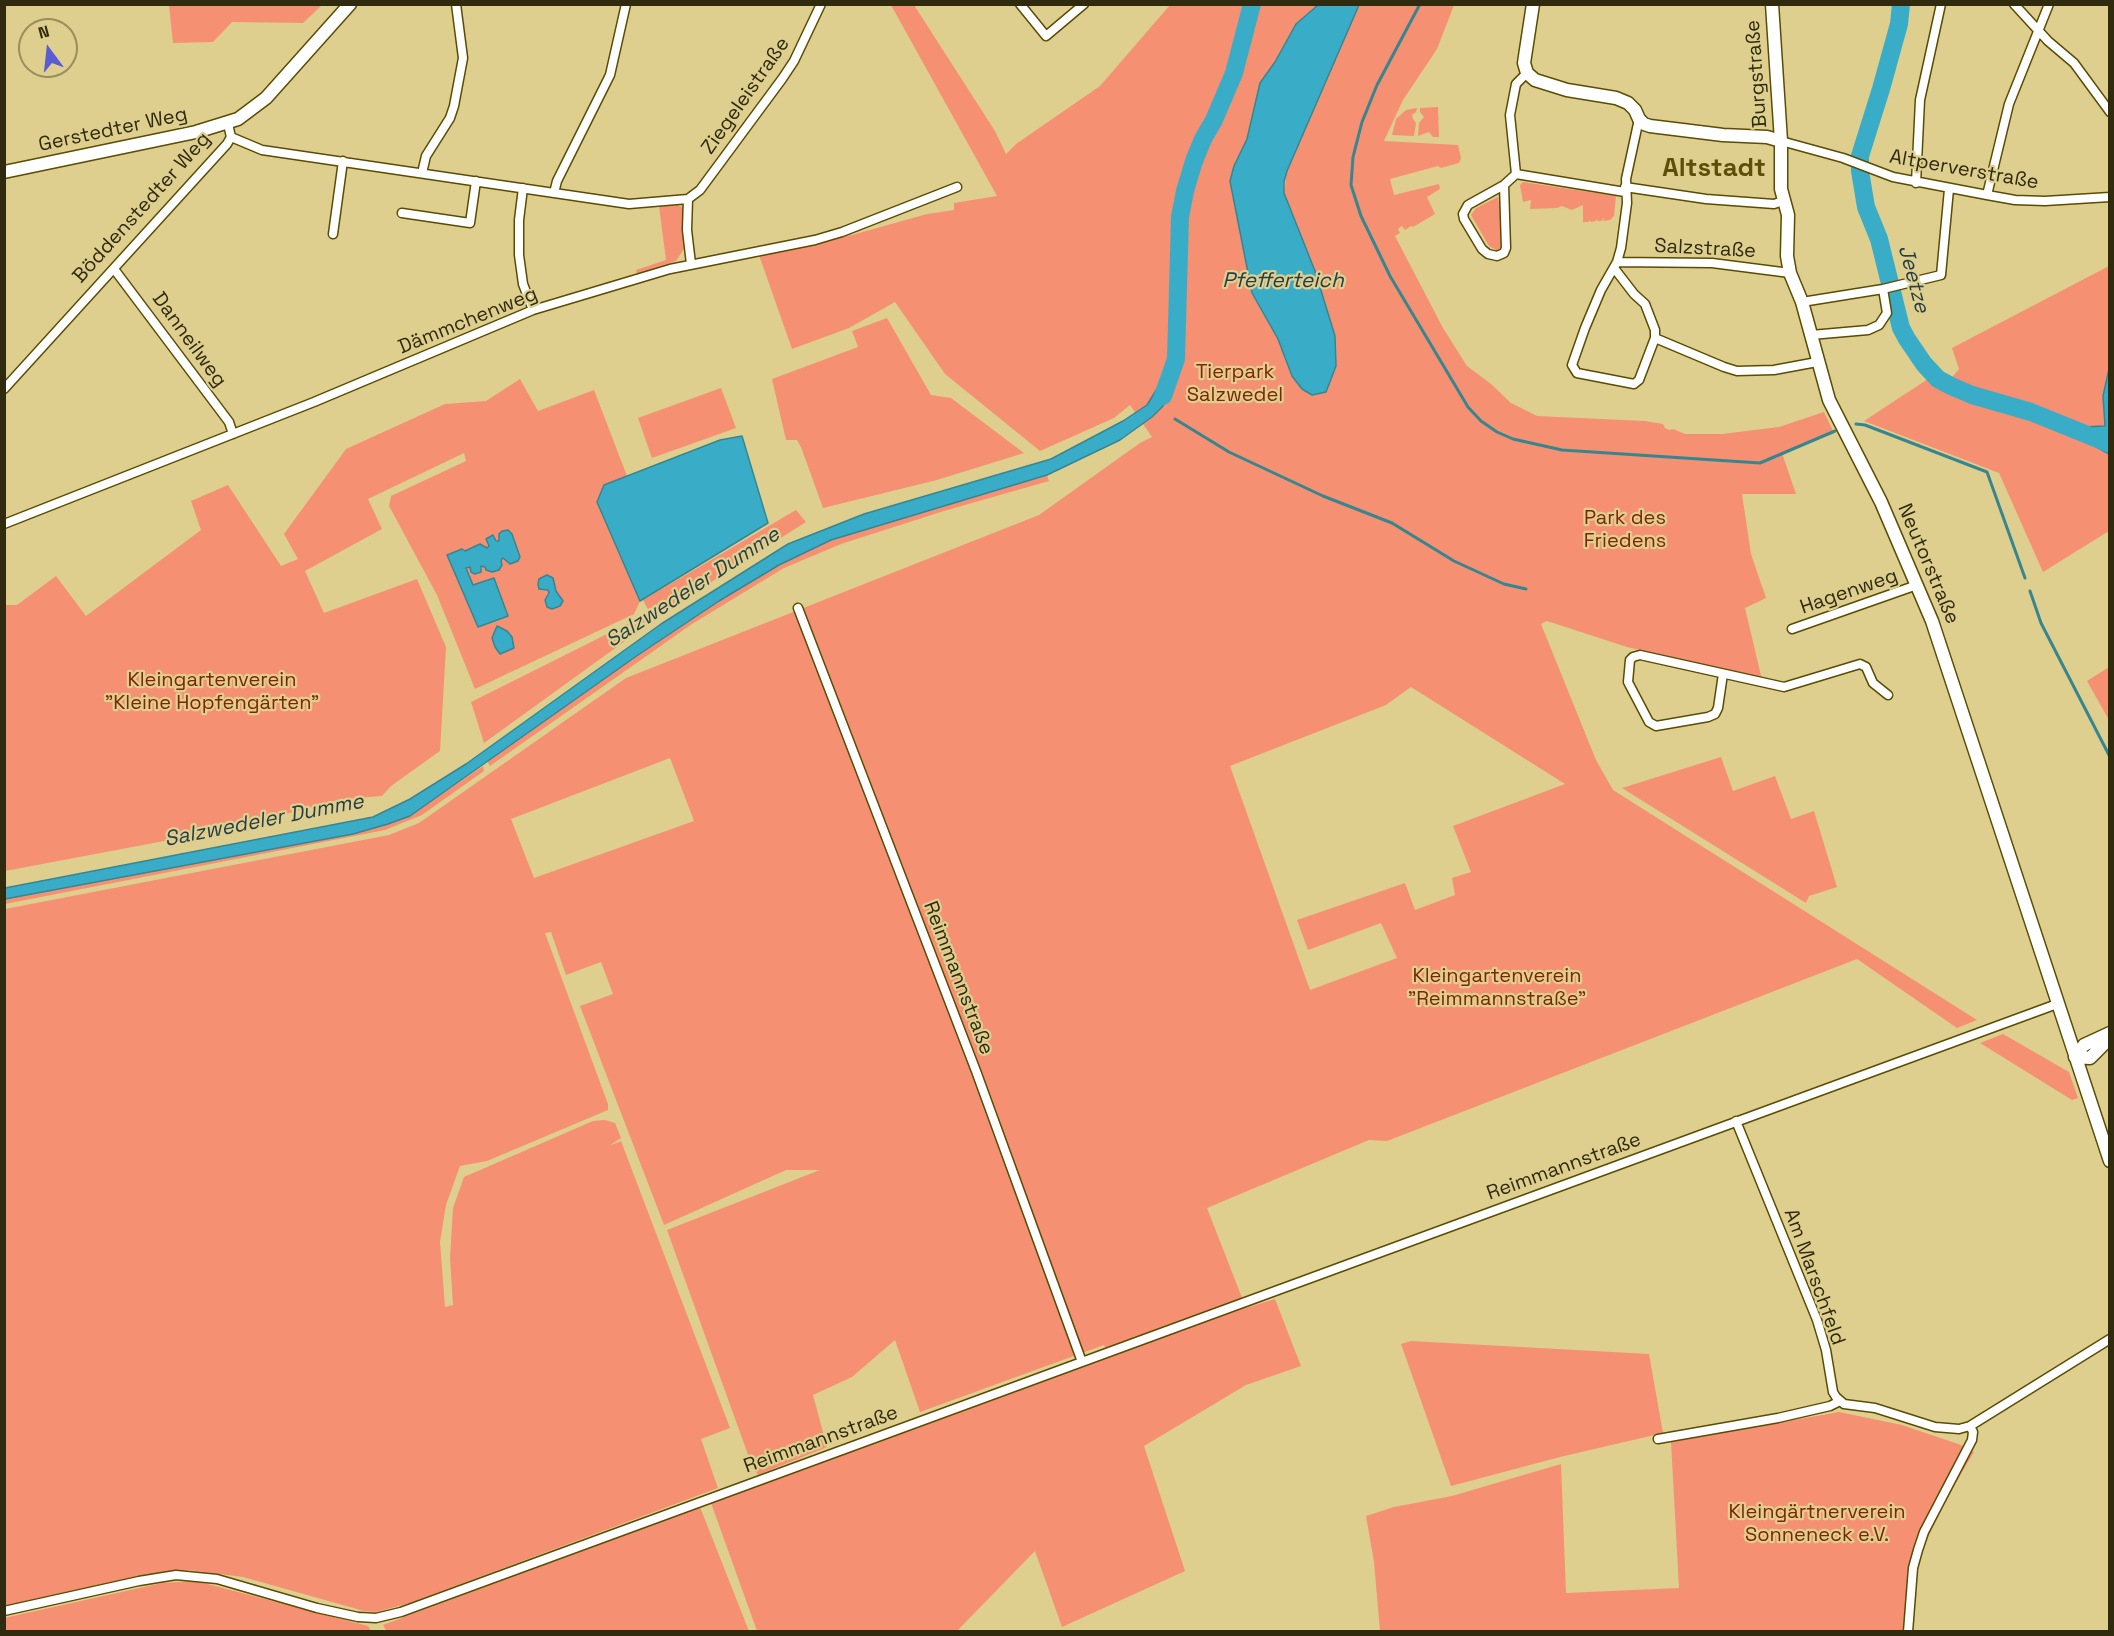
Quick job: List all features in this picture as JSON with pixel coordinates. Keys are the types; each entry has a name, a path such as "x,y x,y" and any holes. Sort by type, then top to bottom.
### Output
{"street":[{"name":"Böddenstedter Weg","path":"4,389 216,157 231,137 228,124 248,113 266,98 351,4"},
{"path":"422,173 426,156 450,118 454,106 463,58 456,4"},
{"path":"554,193 557,181 610,75 626,4"},
{"name":"Ziegeleistraße","path":"688,199 700,190 782,80 794,61 821,4"},
{"path":"1020,4 1046,36 1084,4"},
{"path":"1533,4 1524,57 1527,73 1535,80 1550,86 1616,98 1628,103 1644,124 1767,137 1781,141"},
{"name":"Burgstraße","path":"1772,4 1781,141"},
{"path":"1916,183 1918,120 1925,73 1941,4"},
{"path":"2014,4 2038,31 2074,63 2109,112"},
{"path":"1987,195 2009,104 2049,4"},
{"path":"1504,185 1506,248 1504,253 1497,256 1488,254 1482,249 1463,214 1464,208 1504,185 1516,174 1509,115 1516,84 1527,73"},
{"path":"1616,265 1634,294 1645,304 1652,318 1655,339 1639,380 1634,384 1577,373 1572,365 1585,328 1616,265 1626,211 1625,190 1639,119"},
{"name":"Gerstedter Weg","path":"4,172 228,124"},
{"path":"231,137 262,150 629,204 688,199 687,230 691,264"},
{"name":"Altperverstraße","path":"1781,141 1843,158 1916,183 1949,189 2015,200 2045,201 2109,197"},
{"name":"Neutorstraße","path":"1781,141 1783,201 1788,215 1787,256 1790,273 1802,302 1826,392 1877,494 1939,642 2109,1161"},
{"path":"333,234 343,161"},
{"path":"1516,174 1706,199 1774,204 1783,201"},
{"path":"402,213 470,224 476,181"},
{"name":"Dämmchenweg","path":"4,524 333,395 533,310 691,264 824,237 957,187"},
{"path":"523,188 519,210 519,255 523,284 533,310"},
{"path":"1802,302 1888,288 1941,275 1949,189"},
{"name":"Salzstraße","path":"1616,265 1712,263 1790,273"},
{"name":"Danneilweg","path":"114,269 229,422 233,434"},
{"path":"1811,335 1868,330 1879,325 1887,313 1888,288"},
{"path":"1655,339 1729,369 1750,372 1783,369 1817,362"},
{"name":"Hagenweg","path":"1792,629 1917,585"},
{"name":"Reimmannstraße","path":"798,608 976,1071 1082,1362"},
{"path":"1723,674 1715,714 1656,726 1649,722 1628,682 1630,660 1640,655 1784,687 1862,664 1868,669 1873,683 1888,695"},
{"name":"Reimmannstraße","path":"4,1611 176,1575 217,1579 343,1615 376,1618 415,1608 2057,1004"},
{"path":"2075,1057 2090,1059 2105,1040"},
{"name":"Am Marschfeld","path":"1736,1121 1811,1305 1824,1342 1833,1392 1840,1401"},
{"path":"1658,1439 1778,1418 1830,1406 1840,1401 1844,1404 1875,1408 1935,1427 1959,1429 1970,1425 2109,1339"},
{"path":"1908,1632 1913,1568 1918,1550 1924,1532 1972,1440 1973,1432 1970,1425"}],"green space":[{"path":"169,4 322,5 303,23 232,22 213,42 173,43"},
{"path":"891,5 914,5 995,131 1006,154 1016,144 1100,86 1170,5 1318,5 1296,24 1275,62 1260,83 1247,139 1234,166 1230,181 1252,293 1278,339 1292,376 1326,392 1336,367 1335,336 1315,271 1284,193 1287,171 1359,5 1454,5 1437,49 1403,100 1384,141 1458,145 1461,158 1459,163 1441,168 1438,166 1390,179 1394,195 1439,184 1440,189 1427,197 1435,214 1405,230 1402,226 1398,229 1400,233 1395,236 1443,328 1467,366 1511,403 1537,416 1645,421 1663,424 1669,430 1673,429 1685,434 1722,434 1779,427 1824,412 1834,433 1782,453 1796,494 1742,494 1751,554 1766,598 1745,608 1762,680 1627,647 1547,621 1541,624 1596,760 1613,790 1977,1020 1957,1028 1857,959 1387,1141 1369,1140 1207,1208 1246,1308 1275,1299 1301,1366 1246,1385 1144,1446 1185,1571 1062,1627 1035,1551 957,1631 757,1631 711,1503 1109,1357 1104,1345 920,1412 895,1340 852,1377 813,1395 827,1447 758,1475 751,1463 667,1230 820,1170 786,1170 664,1225 580,1006 613,994 601,962 566,975 551,932 545,933 608,1104 608,1110 487,1161 460,1166 446,1205 440,1242 445,1307 453,1305 450,1258 453,1208 464,1177 593,1121 605,1120 615,1123 621,1138 609,1146 621,1141 730,1428 701,1439 718,1488 410,1603 376,1612 364,1611 243,1577 188,1570 162,1572 5,1606 5,909 389,835 419,823 626,678 1039,515 1140,443 1152,437 1130,405 1114,418 1040,451 945,374 895,302 849,328 792,349 759,255 852,235 927,214 954,210 954,203 997,196","holes":["1411,687 1565,784 1453,826 1471,872 1452,878 1455,895 1415,910 1405,883 1297,920 1308,950 1381,923 1397,958 1310,990 1230,766 1386,705","670,758 694,821 534,878 511,819"]},
{"path":"1438,107 1439,137 1433,137 1429,132 1418,136 1419,123 1424,117 1420,108"},
{"path":"1417,108 1412,115 1416,123 1414,136 1392,135 1396,119 1406,110"},
{"path":"1523,182 1616,196 1614,216 1610,220 1604,221 1603,218 1602,221 1596,219 1596,221 1583,222 1583,205 1572,210 1562,206 1530,209 1531,200 1523,202 1520,185"},
{"path":"1498,197 1506,244 1498,251 1489,246 1471,215 1476,208"},
{"path":"676,204 683,208 685,247 676,261 637,274 636,270 666,260 659,206"},
{"path":"2109,266 2110,369 2103,396 2105,426 2081,427 1949,381 1959,369 1952,348"},
{"path":"887,318 931,395 951,398 1024,453 937,480 823,508 801,447 797,440 786,440 772,379 858,347 852,331"},
{"path":"1931,377 1960,393 2079,437 2109,453 2109,531 2043,572 1999,473 1864,421"},
{"name":"Kleingartenverein \"Kleine Hopfengärten\"","path":"520,379 538,411 594,390 627,476 604,485 597,502 640,601 634,614 475,689 437,595 389,506 391,496 466,461 464,453 368,499 382,529 305,571 324,613 417,579 446,647 440,751 391,786 382,796 343,799 228,829 5,871 5,605 17,605 56,576 86,616 201,530 191,501 228,485 281,566 298,559 284,534 346,449 445,404 486,401"},
{"path":"721,388 736,428 652,458 638,418"},
{"path":"1047,475 1049,481 841,544 784,568 692,624 490,766 487,761 638,655 719,601 779,565 831,540"},
{"path":"796,510 806,522 653,619 643,600"},
{"path":"645,615 650,623 484,743 471,702"},
{"path":"2109,667 2109,720 2087,681"},
{"path":"1721,757 1733,791 1775,776 1791,819 1814,811 1837,887 1809,896 1806,903 1622,788"},
{"path":"483,766 484,771 422,815 385,830 5,904 5,899 353,834 388,824 410,816"},
{"path":"2003,1034 2069,1072 2078,1098 2072,1100 1980,1043"},
{"path":"1411,1341 1649,1354 1663,1433 1451,1486 1401,1344"},
{"name":"Kleingärtnerverein Sonneneck e.V.","path":"1839,1412 1902,1425 1961,1445 1974,1452 1948,1496 1923,1548 1904,1631 1380,1631 1374,1562 1366,1516 1394,1507 1452,1496 1561,1464 1566,1593 1679,1588 1671,1442"},
{"path":"700,1507 749,1631 387,1632 383,1625"},
{"path":"196,1581 368,1626 371,1631 5,1632 4,1618 162,1583"}],"water":[{"name":"Pfefferteich","path":"1318,5 1359,5 1284,182 1284,193 1315,271 1335,336 1336,366 1326,392 1312,395 1302,389 1292,376 1278,339 1252,293 1230,181 1234,166 1247,139 1260,83 1275,62 1296,24"},
{"path":"2109,369 2109,454 2079,437 2077,431 2081,427 2105,426 2103,396"},
{"name":"Salzwedeler Dumme","path":"1175,374 1163,406 1152,417 1120,440 1047,475 831,540 779,565 719,601 638,655 410,816 353,834 5,899 5,888 373,817 410,799 466,764 661,624 788,544 864,514 1051,459 1123,421 1147,405 1163,379"},
{"path":"742,436 768,523 640,601 597,502 604,485 720,440"},
{"path":"508,530 512,534 520,557 518,561 510,564 503,558 499,570 492,572 481,566 481,572 475,574 471,572 470,567 466,568 473,585 494,578 508,616 478,627 447,555 462,549 465,551 480,544 487,548 489,546 486,539 493,535 496,541 499,541 499,534"},
{"path":"547,575 553,578 556,591 563,601 560,606 552,609 547,607 545,600 549,593 548,590 539,589 538,584 539,579"},
{"path":"497,626 507,631 512,637 514,648 500,654 492,638"}],"waterway":[{"name":"Salzwedeler Dumme","path":"1163,396 1176,359 1180,217 1185,191 1203,139 1214,120 1234,73 1252,4"},
{"path":"1420,4 1377,85 1362,122 1353,157 1351,185 1361,216 1390,276 1468,407 1481,421 1513,439 1562,450 1760,463 1835,431"},
{"name":"Jeetze","path":"1901,4 1899,24 1860,156 1866,207 1879,239 1901,328 1924,364 1938,379 1972,395 2031,412 2110,444"},
{"path":"1175,419 1229,452 1323,496 1392,523 1454,561 1504,584 1526,589"},
{"path":"1856,424 1865,425 1987,472 2025,578"},
{"path":"2030,591 2041,623 2110,757"}],"district":[{"name":"Altstadt","path":"1714,169"}],"park label":[{"name":"Tierpark Salzwedel","path":"1235,384"},
{"name":"Park des Friedens","path":"1625,530"},
{"name":"Kleingartenverein \"Reimmannstraße\"","path":"1497,988"}]}
